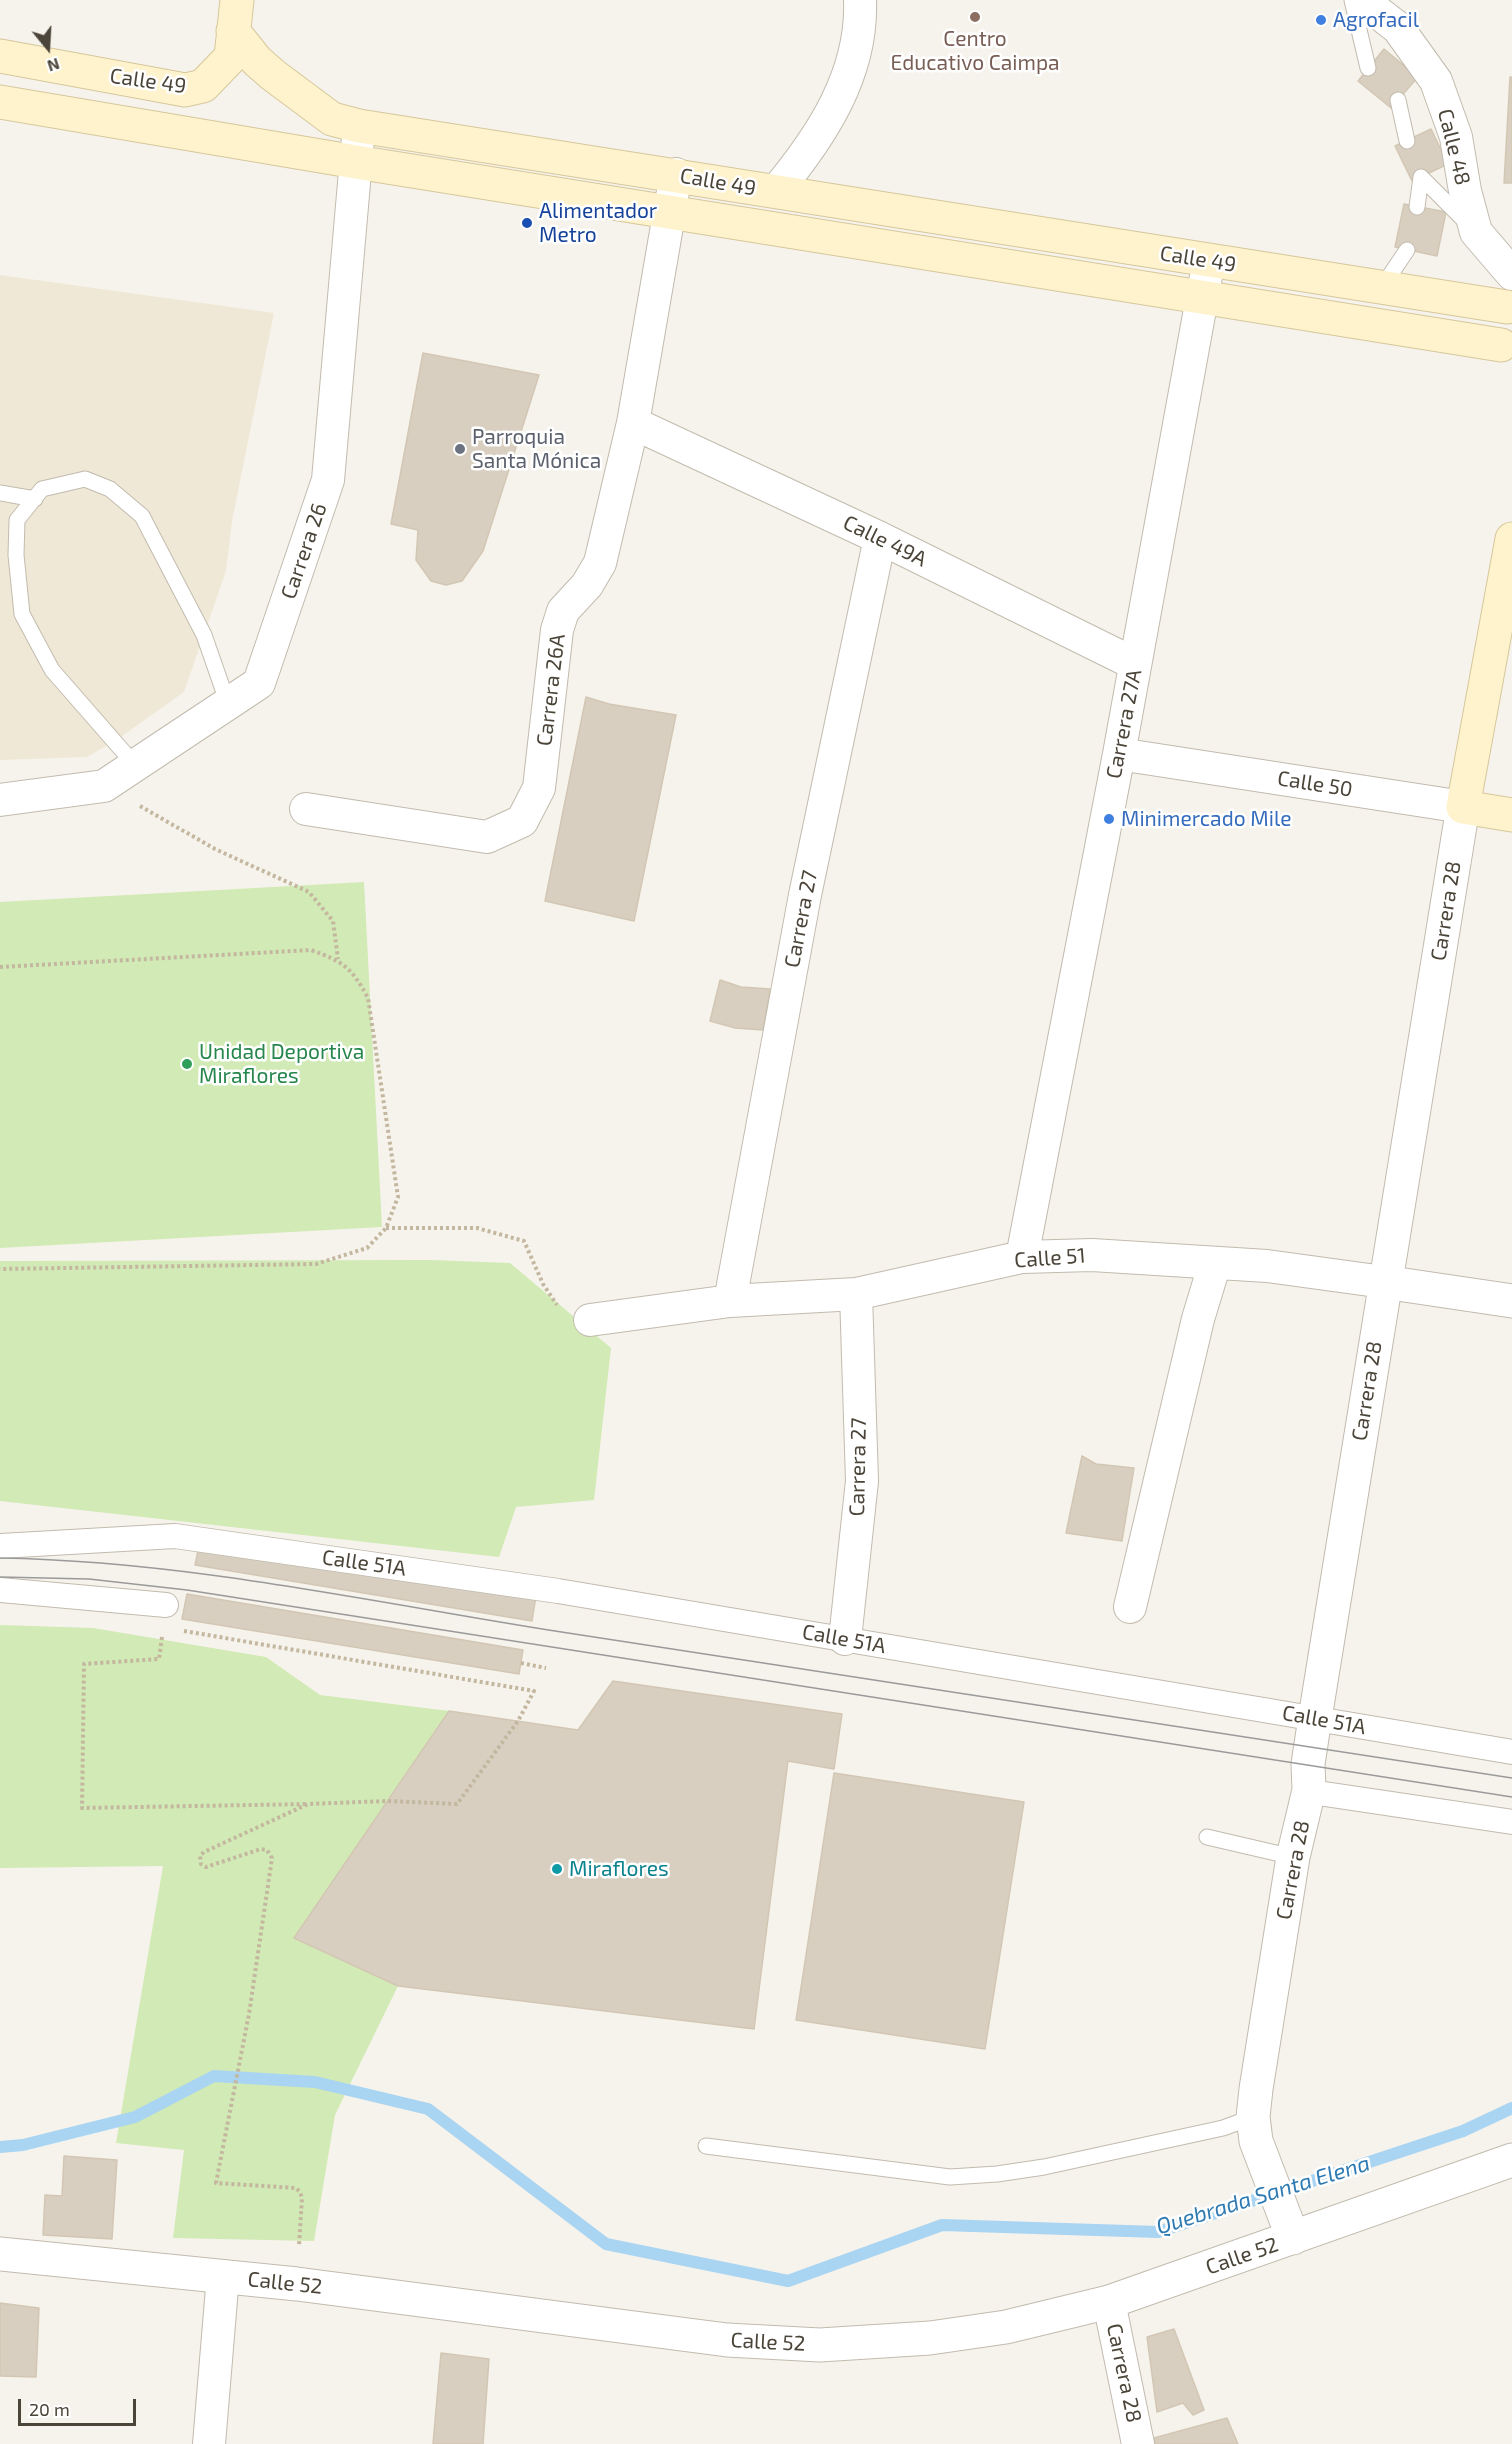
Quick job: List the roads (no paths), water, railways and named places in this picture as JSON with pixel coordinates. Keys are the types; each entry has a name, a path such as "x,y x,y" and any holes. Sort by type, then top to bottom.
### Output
{"main road":[{"name":"Calle 49","path":"0,56 185,90 203,86 231,57 235,15"},
{"name":"Calle 49","path":"235,15 257,61 332,119 359,126 676,174 1382,288 1509,305"},
{"name":"Calle 49","path":"0,102 356,162 1202,298 1506,353"},
{"path":"1506,353 1498,325 1509,305"},
{"name":"Carrera 28","path":"1463,807 1512,539"},
{"name":"Calle 50","path":"1463,807 1512,815"}],"street":[{"path":"776,191 837,105 852,62 861,19 860,0"},
{"name":"Calle 48","path":"1362,0 1398,27 1436,81 1456,136 1465,191 1476,232 1512,274"},
{"name":"Carrera 26","path":"0,800 104,786 259,683 328,480 359,126"},
{"name":"Carrera 26A","path":"306,809 487,837 522,821 539,788 557,630 563,611 587,585 600,563 633,423 676,174"},
{"name":"Carrera 27A","path":"1022,1257 1136,664 1209,260"},
{"name":"Calle 49A","path":"633,423 880,538 1136,664"},
{"name":"Carrera 27","path":"730,1301 806,896 880,538"},
{"name":"Calle 50","path":"1119,754 1463,807"},
{"name":"Carrera 28","path":"1289,2228 1256,2141 1253,2117 1256,2089 1293,1857 1310,1790 1308,1764 1315,1718 1384,1282 1463,807"},
{"name":"Calle 51","path":"590,1320 730,1301 856,1294 1022,1257 1092,1255 1267,1266 1512,1301"},
{"path":"1130,1607 1198,1319 1215,1263"},
{"name":"Carrera 27","path":"845,1639 862,1481 856,1294"},
{"name":"Calle 51A","path":"0,1546 175,1536 558,1591 1512,1752"},
{"path":"0,1590 164,1616"},
{"path":"1310,1790 1512,1822"},
{"name":"Calle 52","path":"0,2254 297,2284 727,2340 820,2344 930,2338 1006,2327 1109,2302 1289,2228 1512,2160"},
{"path":"208,2444 223,2276"},
{"name":"Carrera 28","path":"1109,2302 1138,2444"}],"lane":[{"path":"1352,0 1368,68"},
{"path":"1398,100 1407,141"},
{"path":"1417,207 1421,177 1476,232"},
{"path":"1382,288 1407,250"},
{"path":"135,765 52,670 22,614 16,555 17,520 42,489 85,479 111,489 142,516 204,635 228,704"},
{"path":"0,494 35,499"},
{"path":"1207,1837 1293,1857"},
{"path":"706,2146 950,2176 997,2174 1044,2167 1212,2131 1253,2117"}],"waterway":[{"name":"Quebrada Santa Elena","path":"0,2147 23,2145 135,2117 214,2076 315,2082 428,2109 606,2244 788,2281 942,2225 1158,2232 1463,2131 1512,2108"}],"tram line":[{"path":"0,1558 140,1567 279,1585 555,1631 1512,1778"},
{"path":"0,1577 89,1579 187,1590 1512,1797"}],"place":[{"name":"Centro Educativo Caimpa","path":"975,17"},
{"name":"Agrofacil","path":"1321,20"},
{"name":"Alimentador Metro","path":"527,223"},
{"name":"Parroquia Santa Mónica","path":"460,449"},
{"name":"Minimercado Mile","path":"1109,819"},
{"name":"Unidad Deportiva Miraflores","path":"187,1064"},
{"name":"Miraflores","path":"557,1869"}]}
